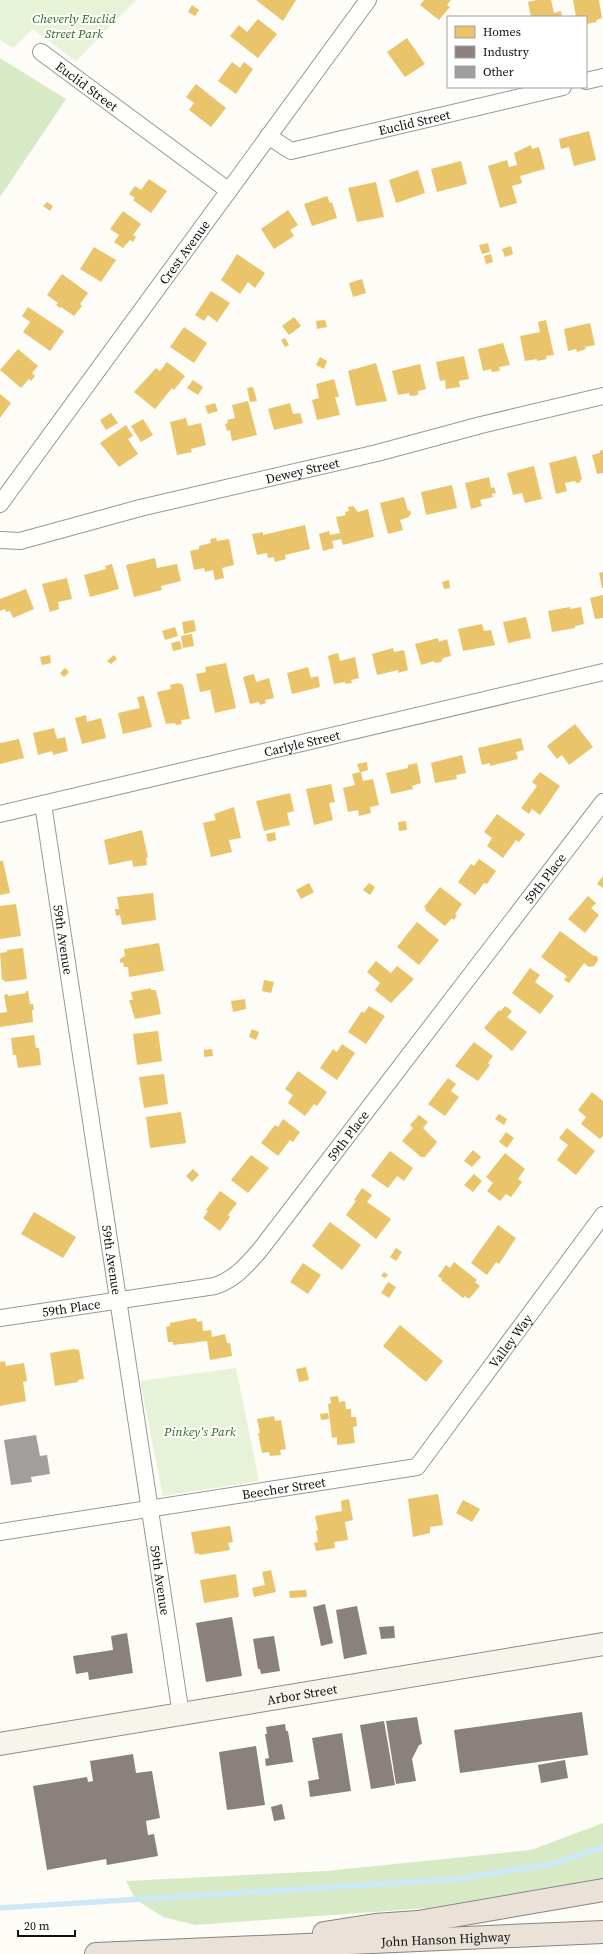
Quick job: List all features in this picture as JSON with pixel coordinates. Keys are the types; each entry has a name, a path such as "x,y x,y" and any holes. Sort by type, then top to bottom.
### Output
{"highway":[{"path":"233,1949 375,1925 418,1922 603,1890"},
{"name":"John Hanson Highway","path":"96,1954 603,1932"}],"main road":[{"name":"Arbor Street","path":"0,1744 603,1644"}],"street":[{"name":"Crest Avenue","path":"0,504 368,0"},
{"name":"Euclid Street","path":"41,52 229,191"},
{"path":"587,82 603,78"},
{"name":"Euclid Street","path":"268,136 292,151 559,88"},
{"name":"Dewey Street","path":"0,540 20,541 140,508 377,453 481,425 603,396"},
{"name":"Carlyle Street","path":"0,814 603,672"},
{"name":"59th Place","path":"0,1318 215,1286 231,1279 247,1265 603,802"},
{"name":"59th Avenue","path":"43,804 181,1715"},
{"name":"Valley Way","path":"416,1467 603,1215"},
{"name":"Beecher Street","path":"0,1532 150,1507 416,1467"}],"green space":[{"name":"Cheverly Euclid Street Park","path":"0,0 136,0 76,61 33,29 13,48 0,40"},
{"path":"0,58 66,99 0,197"},
{"name":"Pinkey's Park","path":"236,1368 259,1481 163,1496 140,1381"},
{"path":"603,1823 603,1878 428,1908 195,1925 163,1917 135,1899 126,1881 326,1871 531,1850"}],"building: Homes":[{"path":"256,0 296,0 283,21"},
{"path":"424,0 451,0 447,5 450,7 439,20 420,5"},
{"path":"537,0 551,0 554,13 561,11 562,16 531,16 528,2"},
{"path":"573,0 599,0 602,18 596,20 597,22 587,24 587,16 576,16"},
{"path":"192,5 199,10 195,16 188,12"},
{"path":"258,19 277,34 258,58 230,36 239,25 247,32"},
{"path":"407,38 425,64 405,77 387,52"},
{"path":"232,62 240,68 244,62 253,69 236,94 218,81"},
{"path":"196,84 226,108 211,127 189,110 194,103 186,97"},
{"path":"589,131 596,160 574,166 569,147 561,149 559,139"},
{"path":"531,145 532,149 539,147 545,169 520,176 522,183 512,186 517,203 500,208 488,166 507,160 509,167 517,165 514,153"},
{"path":"461,161 467,184 437,192 431,169"},
{"path":"418,170 425,193 396,203 389,180"},
{"path":"149,179 167,191 151,213 133,200 135,198 129,194 135,186 141,190"},
{"path":"376,182 384,217 357,222 348,188"},
{"path":"327,196 330,203 332,202 337,218 312,226 304,204"},
{"path":"47,202 53,206 50,211 43,206"},
{"path":"288,210 298,225 290,230 294,236 274,249 261,229"},
{"path":"123,211 141,224 133,235 136,237 133,242 130,240 123,248 114,242 119,235 110,229"},
{"path":"488,243 490,252 482,254 479,245"},
{"path":"511,246 513,254 505,257 502,249"},
{"path":"94,247 116,260 101,282 80,269"},
{"path":"237,254 265,273 255,288 248,282 240,294 221,280"},
{"path":"491,254 493,262 486,264 484,256"},
{"path":"62,274 88,293 80,304 82,306 74,316 56,305 58,303 47,295"},
{"path":"362,279 366,293 353,297 349,283"},
{"path":"211,291 230,303 217,322 208,315 204,321 195,315"},
{"path":"28,307 64,331 50,351 23,332 30,322 22,316"},
{"path":"294,317 301,326 289,335 282,326"},
{"path":"325,320 327,327 317,329 316,321"},
{"path":"546,320 554,355 546,356 547,359 525,361 520,336 540,332 538,322"},
{"path":"590,323 595,345 585,347 586,349 577,352 576,349 568,351 564,329"},
{"path":"184,327 207,343 194,363 170,347"},
{"path":"285,338 289,345 285,347 281,340"},
{"path":"503,343 510,365 499,367 500,371 492,372 491,369 483,371 478,349"},
{"path":"18,349 38,366 32,373 35,376 31,381 29,379 21,388 0,370"},
{"path":"464,356 469,379 459,381 460,387 446,389 445,380 440,381 436,362"},
{"path":"320,357 327,361 324,369 316,365"},
{"path":"167,362 185,376 174,390 172,388 155,409 134,392 156,368 160,371"},
{"path":"376,363 387,401 356,406 348,371"},
{"path":"420,364 426,389 418,391 418,395 410,396 409,393 398,395 392,371"},
{"path":"334,379 339,397 335,397 340,415 317,420 312,400 319,398 316,384"},
{"path":"193,380 203,387 198,395 187,388"},
{"path":"253,387 257,401 250,402 247,388"},
{"path":"0,394 11,403 0,418"},
{"path":"248,401 257,435 232,441 230,430 227,431 225,424 228,423 227,420 235,418 232,405"},
{"path":"215,403 218,411 208,414 205,406"},
{"path":"290,403 293,414 300,413 303,423 274,430 268,409"},
{"path":"111,413 118,423 106,430 100,420"},
{"path":"186,418 188,426 201,423 206,445 191,449 192,452 177,455 170,422"},
{"path":"143,419 153,435 141,442 131,426"},
{"path":"126,425 133,436 128,439 138,454 119,467 100,443"},
{"path":"603,450 603,473 597,474 592,455 600,453 600,451"},
{"path":"576,456 582,479 580,480 581,482 576,483 575,481 565,483 567,491 556,494 549,463"},
{"path":"534,466 542,499 525,503 522,493 513,495 507,473"},
{"path":"489,477 491,488 494,487 496,493 492,494 493,497 480,500 482,506 471,509 465,483"},
{"path":"452,485 457,508 426,515 421,492"},
{"path":"404,497 408,511 410,510 411,515 400,520 403,530 388,534 380,503"},
{"path":"353,506 358,512 368,509 374,537 343,545 341,539 332,541 334,548 323,551 319,534 329,531 330,535 340,533 336,517 346,515 345,512 349,511 348,507"},
{"path":"305,525 310,549 285,555 286,559 275,562 274,557 268,558 267,553 257,555 252,534 263,532 263,535"},
{"path":"216,538 217,541 229,539 234,565 222,568 224,578 215,580 213,570 205,572 204,568 194,570 190,551 199,549 199,546 211,543 210,539"},
{"path":"155,558 157,568 177,564 181,581 161,586 162,590 134,597 126,565"},
{"path":"112,564 119,589 90,597 84,575 106,569 105,566"},
{"path":"603,572 603,588 602,588 599,573"},
{"path":"67,578 72,599 58,602 59,609 50,612 42,584"},
{"path":"449,580 450,588 444,589 442,582"},
{"path":"26,589 34,609 13,618 10,611 6,612 5,609 0,611 0,599"},
{"path":"603,595 603,618 595,619 590,598"},
{"path":"570,607 570,609 581,607 584,624 575,626 575,628 552,632 548,611"},
{"path":"526,617 531,638 508,643 503,622"},
{"path":"194,620 196,631 184,634 182,622"},
{"path":"482,624 484,631 491,630 495,645 463,651 458,629"},
{"path":"175,627 178,636 165,640 162,631"},
{"path":"192,634 194,646 183,648 181,636"},
{"path":"438,638 439,642 447,639 451,656 443,658 441,662 435,663 434,661 421,665 415,644"},
{"path":"180,641 182,649 173,651 171,643"},
{"path":"393,648 394,652 404,650 408,670 398,673 398,670 377,675 372,654"},
{"path":"338,653 340,661 355,657 359,678 351,680 352,683 345,684 345,682 334,684 328,656"},
{"path":"50,655 51,663 42,665 40,657"},
{"path":"114,655 117,659 111,664 107,661"},
{"path":"226,663 236,708 215,713 210,690 200,692 196,674 206,672 205,667"},
{"path":"308,667 311,678 318,676 320,687 292,694 287,673"},
{"path":"65,668 69,672 64,677 60,673"},
{"path":"254,674 256,682 269,678 274,698 265,700 266,703 260,705 259,702 250,704 243,677"},
{"path":"179,683 183,685 190,719 181,720 182,724 166,724 157,692 171,689 170,685"},
{"path":"144,696 152,727 123,734 118,713 140,708 137,697"},
{"path":"86,715 87,722 101,718 106,738 82,744 75,718"},
{"path":"575,724 593,747 569,765 562,755 557,759 547,746"},
{"path":"54,728 57,739 65,737 68,751 53,755 52,751 38,755 33,733"},
{"path":"521,738 524,750 516,752 518,759 490,766 490,763 482,765 478,748"},
{"path":"19,739 24,758 0,764 0,743"},
{"path":"462,755 466,773 456,775 457,779 435,783 431,763"},
{"path":"367,762 368,770 361,772 363,781 373,779 379,805 370,807 371,813 359,816 358,810 348,812 343,788 355,785 352,774 360,772 357,764"},
{"path":"417,763 421,783 412,786 413,789 391,794 386,773 408,768 408,765"},
{"path":"540,772 560,786 540,815 532,809 529,814 521,808 537,786 532,782"},
{"path":"331,784 335,802 329,803 333,820 314,825 306,789"},
{"path":"290,793 294,811 287,813 290,825 264,831 256,801"},
{"path":"234,807 241,838 229,840 232,852 211,857 203,823 216,820 214,814"},
{"path":"497,814 525,834 519,842 516,840 503,858 487,846 492,838 484,832"},
{"path":"406,821 407,830 399,831 398,822"},
{"path":"142,830 148,857 146,858 147,865 133,867 132,860 109,865 104,840"},
{"path":"275,832 276,840 268,842 266,834"},
{"path":"479,859 496,871 487,884 484,883 475,895 458,882 471,864 474,866"},
{"path":"0,861 3,861 10,893 0,895"},
{"path":"603,876 603,888 597,884"},
{"path":"309,883 314,892 301,899 296,890"},
{"path":"369,883 375,887 370,895 363,890"},
{"path":"440,887 462,904 455,914 457,915 454,920 452,918 445,926 425,910 426,908 424,907"},
{"path":"153,893 156,920 122,925 120,915 116,916 115,909 119,909 117,897"},
{"path":"588,896 596,903 591,908 599,915 585,933 568,919"},
{"path":"16,904 21,936 0,939 0,906"},
{"path":"417,922 439,940 419,965 397,947"},
{"path":"560,931 594,956 597,956 598,960 594,966 589,967 584,963 569,983 564,980 567,976 541,957"},
{"path":"159,943 164,971 129,977 128,967 124,967 123,962 120,963 120,959 125,956 124,949"},
{"path":"23,948 27,979 5,982 2,980 0,953 7,952 7,950"},
{"path":"376,961 391,973 397,966 414,979 391,1003 375,990 380,983 367,972"},
{"path":"530,968 540,975 535,982 554,996 540,1014 512,993"},
{"path":"264,980 274,982 271,993 262,991"},
{"path":"151,988 151,990 156,990 161,1014 135,1019 129,1000 133,1000 131,992"},
{"path":"26,991 28,991 30,1004 33,1004 33,1022 0,1027 0,1013 7,1012 4,995 8,994 8,996 26,993"},
{"path":"245,999 246,1009 233,1012 231,1001"},
{"path":"369,1006 385,1016 366,1044 348,1032 362,1011 364,1013"},
{"path":"505,1006 512,1011 507,1017 527,1032 512,1051 484,1028 499,1010 501,1011"},
{"path":"252,1029 259,1032 256,1040 249,1037"},
{"path":"158,1031 162,1061 137,1065 133,1034"},
{"path":"34,1035 36,1048 39,1048 41,1065 18,1068 16,1055 13,1055 11,1038"},
{"path":"474,1042 493,1056 488,1063 490,1065 478,1081 455,1066"},
{"path":"342,1044 355,1053 337,1080 320,1068 333,1049 337,1052"},
{"path":"212,1049 213,1056 204,1057 204,1050"},
{"path":"298,1071 327,1092 317,1106 314,1104 305,1116 288,1103 293,1095 285,1089"},
{"path":"164,1074 168,1104 144,1108 139,1077"},
{"path":"448,1078 456,1084 451,1091 459,1097 445,1116 428,1104"},
{"path":"592,1092 603,1101 603,1136 600,1139 581,1124 586,1117 578,1110"},
{"path":"181,1112 186,1143 150,1148 146,1117"},
{"path":"499,1114 507,1119 504,1125 495,1119"},
{"path":"419,1115 428,1122 423,1128 437,1142 425,1157 421,1157 402,1141 413,1128 410,1125"},
{"path":"283,1119 300,1132 293,1142 290,1140 278,1156 261,1143 275,1125 278,1127"},
{"path":"567,1128 595,1151 576,1175 557,1160 568,1145 559,1138"},
{"path":"506,1132 514,1138 507,1148 499,1142"},
{"path":"473,1150 481,1157 472,1167 464,1161"},
{"path":"390,1151 413,1168 404,1181 397,1176 388,1188 371,1176"},
{"path":"505,1153 525,1169 518,1179 522,1182 511,1197 506,1194 500,1201 487,1191 493,1183 486,1177"},
{"path":"251,1155 269,1168 248,1193 231,1180"},
{"path":"193,1169 199,1175 192,1182 186,1176"},
{"path":"474,1174 482,1181 473,1192 464,1185"},
{"path":"362,1188 372,1195 367,1202 391,1219 376,1239 346,1215 356,1201 354,1200"},
{"path":"220,1191 237,1203 228,1215 230,1217 220,1231 203,1218 208,1211 206,1210"},
{"path":"34,1212 76,1237 63,1258 21,1234"},
{"path":"330,1222 361,1245 342,1270 312,1246"},
{"path":"498,1225 516,1238 499,1264 496,1262 487,1275 471,1263"},
{"path":"396,1248 402,1252 396,1261 390,1257"},
{"path":"454,1262 477,1280 475,1282 480,1286 469,1299 465,1296 463,1298 438,1276 446,1265 450,1268"},
{"path":"303,1263 321,1275 308,1294 290,1282"},
{"path":"384,1272 388,1275 385,1278 381,1276"},
{"path":"388,1282 396,1287 389,1298 381,1293"},
{"path":"196,1318 197,1322 202,1321 203,1331 211,1330 212,1337 225,1334 227,1343 230,1343 232,1356 210,1360 207,1341 173,1345 173,1342 168,1342 166,1327 170,1326 170,1323"},
{"path":"400,1325 443,1361 426,1382 383,1346"},
{"path":"73,1349 79,1350 84,1379 78,1380 78,1382 55,1386 50,1353"},
{"path":"5,1361 6,1366 24,1363 27,1381 23,1382 26,1401 0,1406 0,1362"},
{"path":"306,1367 309,1380 299,1382 296,1369"},
{"path":"338,1396 339,1402 345,1401 346,1409 351,1409 351,1417 356,1417 357,1426 353,1427 355,1443 337,1445 337,1437 332,1438 328,1404 331,1403 330,1397"},
{"path":"328,1413 329,1419 321,1420 320,1414"},
{"path":"274,1416 275,1421 281,1420 286,1449 280,1450 281,1455 270,1456 269,1452 262,1453 257,1419"},
{"path":"438,1494 443,1525 430,1527 430,1533 413,1537 408,1499"},
{"path":"349,1499 353,1520 345,1522 348,1540 334,1542 335,1548 316,1551 314,1543 318,1542 316,1531 318,1530 315,1516 342,1511 341,1501"},
{"path":"463,1500 480,1509 472,1522 456,1513"},
{"path":"230,1526 233,1542 228,1543 230,1550 199,1555 199,1553 195,1554 191,1532"},
{"path":"271,1570 276,1592 254,1597 252,1588 265,1585 262,1572"},
{"path":"236,1574 239,1597 204,1603 200,1580"},
{"path":"306,1590 307,1597 290,1598 289,1591"}],"building: Industry":[{"path":"325,1604 333,1643 321,1646 313,1607"},
{"path":"357,1606 367,1654 344,1659 336,1610"},
{"path":"232,1617 242,1676 206,1682 196,1623"},
{"path":"394,1626 395,1638 381,1639 379,1627"},
{"path":"127,1633 133,1673 89,1680 88,1672 76,1674 73,1656 113,1650 111,1636"},
{"path":"274,1636 280,1671 261,1674 260,1669 258,1669 253,1639"},
{"path":"582,1712 588,1755 460,1773 454,1730"},
{"path":"417,1717 422,1744 419,1745 412,1759 416,1781 396,1784 386,1721"},
{"path":"384,1721 395,1785 371,1789 360,1725"},
{"path":"285,1724 286,1731 288,1731 293,1762 266,1766 265,1759 269,1758 265,1734 267,1734 266,1727"},
{"path":"342,1733 351,1791 310,1797 308,1781 319,1779 312,1738"},
{"path":"256,1746 265,1805 227,1810 219,1752"},
{"path":"133,1754 136,1773 152,1771 160,1818 146,1821 148,1835 154,1834 158,1856 107,1865 106,1859 47,1870 33,1786 87,1777 88,1782 93,1781 90,1761"},
{"path":"565,1760 568,1778 541,1783 538,1765"},
{"path":"282,1804 285,1819 274,1821 271,1807"}],"building: Other":[{"path":"36,1435 40,1456 47,1455 50,1474 31,1477 32,1482 11,1485 4,1440"}],"waterway":[{"path":"0,1908 457,1879 552,1864 603,1847"}]}
